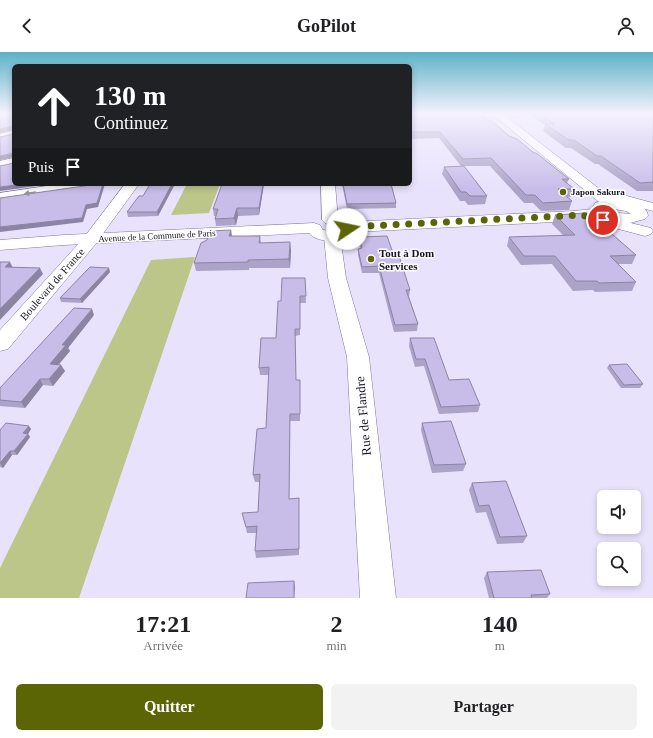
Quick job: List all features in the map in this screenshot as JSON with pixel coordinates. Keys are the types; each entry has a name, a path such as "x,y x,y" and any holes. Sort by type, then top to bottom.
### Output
{"street":[{"path":"527,138 604,203 614,217 633,214 653,207"},
{"path":"0,165 12,162"},
{"path":"0,197 74,186"},
{"name":"Boulevard de France","path":"0,344 92,239 126,186"},
{"name":"Rue de Flandre","path":"328,186 337,278 358,357 378,598"},
{"path":"604,203 608,195 653,207"},
{"name":"Avenue de la Commune de Paris","path":"0,245 92,239 582,215 604,203"},
{"path":"633,214 649,235"},
{"path":"582,215 649,235"}],"green space":[{"path":"186,186 219,186 209,213 171,215"},
{"path":"195,257 79,598 0,598 0,568 151,260"}],"building":[{"path":"0,138 12,138 12,153 0,156"},
{"path":"446,138 517,139 569,179 562,179 574,189 558,189 572,201 543,203 535,195 526,195 491,158 463,159"},
{"path":"567,138 653,138 653,182 640,183 601,156 597,156 574,140"},
{"path":"12,163 12,185 0,187 0,166"},
{"path":"464,166 487,196 470,196 466,192 461,192 444,167"},
{"path":"84,186 102,186 97,203 86,205 82,218 0,227 0,198"},
{"path":"149,186 171,186 157,212 127,212 139,196 143,196"},
{"path":"221,186 263,186 259,208 237,208 234,218 215,219 218,209 213,209"},
{"path":"343,186 392,186 396,203 347,204"},
{"path":"584,213 591,220 596,220 636,255 610,256 636,282 599,283 597,281 576,281 555,256 524,256 509,237 575,235 555,215"},
{"path":"231,230 229,236 260,236 259,243 290,242 289,259 248,260 248,262 194,263 201,243 207,240 210,231"},
{"path":"387,236 393,253 398,253 410,290 406,290 418,324 395,325 379,266 362,267 358,249 362,248 360,237"},
{"path":"0,262 10,262 5,267 40,268 0,309"},
{"path":"90,267 109,268 80,299 60,298"},
{"path":"282,278 305,278 306,296 300,296 300,329 295,329 296,380 300,380 300,414 290,414 289,499 299,498 299,549 255,551 257,526 246,527 242,513 258,512 260,474 253,475 257,429 266,428 269,367 259,368 261,338 276,338 278,301 281,301"},
{"path":"74,308 92,309 62,345 66,345 50,364 61,365 49,379 40,379 21,402 0,400 0,388"},
{"path":"410,338 434,338 449,380 469,379 480,405 441,407 425,359 416,359"},
{"path":"627,364 643,384 624,385 609,365"},
{"path":"451,421 466,464 434,465 422,423"},
{"path":"6,423 29,426 23,433 28,434 14,451 10,451 0,463 0,430"},
{"path":"506,481 527,536 500,537 489,505 479,506 472,483"},
{"path":"541,570 550,594 531,595 532,598 494,598 487,572"},
{"path":"294,581 294,598 246,598 248,583"}],"place":[{"name":"Japon Sakura","path":"563,192"},
{"name":"Tout à Dom Services","path":"371,259"}],"route":[{"path":"347,229 348,227 582,215 603,220"}]}
